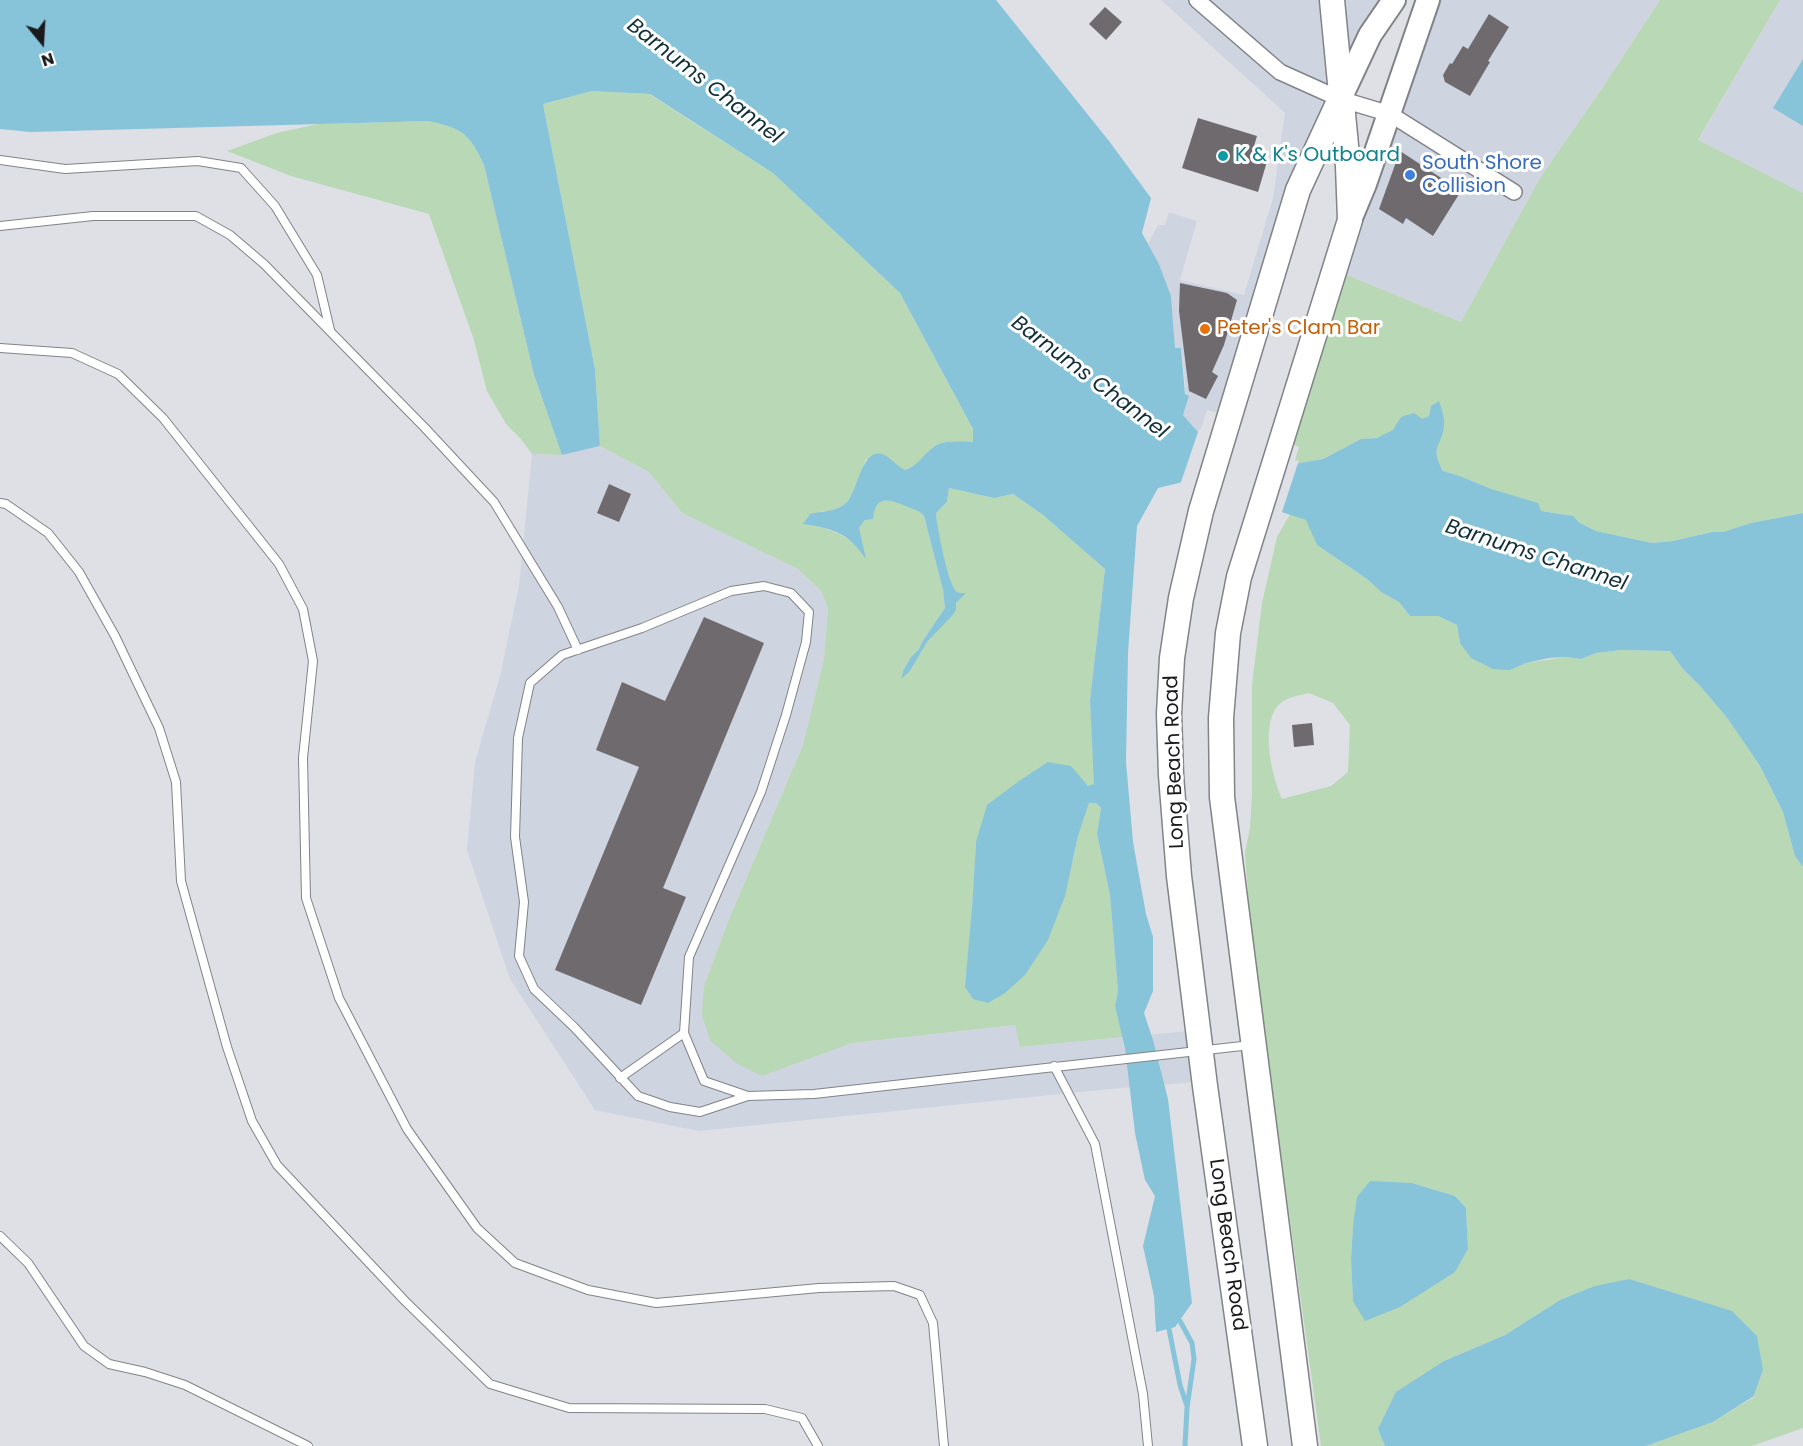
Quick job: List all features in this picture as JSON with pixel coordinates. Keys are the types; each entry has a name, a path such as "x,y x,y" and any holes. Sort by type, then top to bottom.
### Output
{"main road":[{"path":"1332,0 1348,166 1350,220"},
{"name":"Long Beach Road","path":"1255,1446 1201,1052 1178,864 1169,714 1172,658 1181,598 1201,511 1298,190 1370,35 1394,0"},
{"path":"1305,1446 1222,797 1221,718 1228,633 1239,577 1253,528 1350,220 1390,114 1428,0"}],"street":[{"path":"1197,0 1280,72 1340,99 1390,114 1514,192"}],"lane":[{"path":"0,160 65,169 198,161 241,168 275,206 317,275 330,332"},
{"path":"0,226 93,216 196,216 230,235 264,264 425,428 494,502 558,608 578,650"},
{"path":"0,348 72,353 118,374 163,417 279,564 303,609 313,661 303,758 306,898 344,1009 407,1130 477,1228 515,1263 588,1290 656,1303 819,1288 883,1286 894,1286 920,1295 933,1323 944,1446"},
{"path":"0,503 6,504 48,533 79,572 115,636 159,728 176,782 181,881 227,1047 252,1121 277,1165 405,1301 490,1384 569,1408 765,1409 802,1418 818,1446"},
{"path":"748,1096 704,1081 684,1033 689,957 761,792 786,715 806,642 808,612 791,593 764,586 731,591 642,628 562,656 530,683 518,738 515,837 524,902 519,956 534,990 574,1027 638,1096 670,1107 700,1112 748,1096 814,1094 1254,1045"},
{"path":"621,1078 684,1033"},
{"path":"1054,1066 1095,1144 1143,1394 1148,1446"},
{"path":"0,1236 28,1263 84,1346 109,1364 145,1372 185,1385 308,1446"}],"shaded area":[{"path":"1161,0 1396,0 1339,105 1264,333 1220,413 1207,410 1200,432 1183,415 1189,396 1186,395 1182,349 1175,349 1171,296 1159,264 1148,244 1158,225 1165,225 1169,212 1197,221 1180,280 1244,295 1273,198 1285,113"},
{"path":"1424,0 1660,0 1540,178 1461,322 1337,271"},
{"path":"1780,0 1803,0 1803,193 1698,141"},
{"path":"600,446 649,472 682,513 798,569 821,591 828,608 824,659 803,745 729,919 704,986 762,1076 852,1043 1015,1025 1021,1047 1188,1031 1195,1082 699,1131 595,1110 510,979 467,850 475,762 500,676 519,586 532,454 562,455"}],"green space":[{"path":"1660,0 1780,0 1698,140 1803,193 1803,513 1751,523 1723,532 1652,543 1596,531 1572,516 1541,511 1443,471 1436,454 1441,436 1431,406 1429,416 1422,420 1377,438 1361,439 1323,459 1294,464 1299,447 1285,441 1337,271 1461,322 1540,178"},
{"path":"592,91 649,94 773,173 900,293 973,429 973,442 953,441 939,444 905,470 897,467 890,458 866,459 852,495 845,504 834,511 822,511 804,524 832,531 856,545 859,528 879,502 890,499 920,511 924,516 943,590 945,608 904,669 910,671 927,642 953,615 956,603 964,593 957,592 949,578 936,513 947,502 949,488 993,498 1013,494 1043,515 1105,569 1090,700 1095,784 1089,787 1080,778 976,842 972,908 1073,861 1078,836 1089,803 1096,803 1101,808 1097,834 1110,895 1118,991 1115,1006 1124,1037 1020,1047 1015,1025 852,1043 762,1076 736,1063 710,1040 702,1015 704,986 729,919 803,745 824,659 828,608 821,591 798,569 682,513 649,472 600,446 595,369 543,104"},
{"path":"429,121 464,134 474,146 484,165 534,375 562,455 532,454 506,424 487,391 473,337 429,214 291,176 227,151 277,133 318,124"},
{"path":"1290,514 1307,520 1317,545 1367,579 1381,592 1399,602 1410,616 1438,616 1457,625 1460,643 1510,670 1526,663 1566,657 1581,659 1596,653 1621,650 1670,651 1728,719 1760,766 1783,812 1795,856 1803,867 1803,1428 1752,1446 1646,1446 1713,1422 1754,1397 1763,1370 1671,1293 1628,1279 1560,1300 1505,1335 1444,1361 1378,1429 1385,1446 1321,1446 1273,1096 1257,1015 1245,853 1250,828 1252,795 1252,685 1262,603 1277,537","holes":["1309,693 1333,703 1350,725 1348,772 1331,786 1282,799 1271,763 1270,722 1275,710 1282,702 1291,697","1412,1183 1455,1196 1466,1208 1468,1249 1455,1272 1353,1301 1351,1259 1353,1226"]}],"water":[{"name":"Barnums Channel","path":"0,0 996,0 1109,141 1151,198 1142,233 1159,264 1171,296 1175,348 1181,348 1185,394 1189,396 1183,415 1197,431 1294,464 1323,459 1361,439 1377,438 1393,430 1401,417 1414,413 1422,419 1429,416 1431,406 1439,401 1444,422 1437,456 1443,471 1538,503 1541,511 1573,516 1580,523 1596,531 1652,543 1723,532 1751,523 1803,513 1803,867 1795,856 1783,812 1760,766 1728,719 1670,651 1621,650 1596,653 1581,659 1549,658 1526,663 1510,670 1493,669 1471,658 1460,643 1457,625 1438,616 1410,616 1399,602 1381,592 1367,579 1317,545 1306,520 1187,481 1158,488 1137,526 1128,653 1126,762 1133,842 1146,914 1153,937 1153,991 1144,1013 1168,1099 1192,1303 1175,1327 1156,1332 1154,1296 1143,1246 1155,1196 1145,1180 1135,1133 1125,1048 1115,1006 1118,991 1110,895 1097,834 1101,808 1096,803 1089,803 1078,836 1065,896 1048,940 1025,975 1005,993 988,1003 973,999 965,987 976,842 987,805 1048,762 1071,766 1088,786 1094,784 1090,700 1105,569 1043,515 1013,494 994,498 949,488 947,502 936,513 938,530 950,579 957,592 966,593 956,603 953,615 927,642 910,671 901,679 911,657 919,649 945,608 943,590 924,516 917,510 895,502 880,502 874,511 873,519 865,520 859,528 866,559 853,543 840,534 803,524 810,514 833,510 846,503 865,464 875,454 885,455 905,470 939,444 953,441 973,442 973,429 900,293 773,173 650,94 592,91 543,104 595,369 600,446 562,455 534,375 484,165 474,146 464,134 429,121 31,132 0,129"},
{"path":"1803,59 1803,126 1773,108"},
{"path":"1370,1181 1412,1183 1455,1196 1466,1208 1468,1249 1455,1272 1400,1307 1365,1321 1353,1301 1351,1259 1357,1197"},
{"path":"1629,1279 1732,1311 1757,1336 1763,1370 1754,1396 1713,1422 1646,1446 1385,1446 1378,1429 1396,1392 1444,1361 1505,1335 1560,1300 1595,1286"}],"pier":[{"path":"1199,429 1294,461 1299,460 1281,515 1187,484 1180,485"}],"building":[{"path":"1105,7 1122,22 1106,40 1089,24"},
{"path":"1489,14 1509,27 1470,96 1445,82 1443,75 1463,46 1468,49"},
{"name":"K & K's Outboard","path":"1198,118 1257,136 1252,153 1268,158 1258,192 1182,168"},
{"path":"1400,151 1461,191 1433,236 1406,218 1403,224 1379,209"},
{"name":"Peter's Clam Bar","path":"1180,283 1227,293 1237,300 1224,345 1212,372 1218,376 1206,399 1189,391 1179,311"},
{"path":"609,484 631,494 619,522 597,513"},
{"path":"704,617 764,643 663,888 686,897 641,1005 555,970 639,767 596,750 622,682 665,701"},
{"path":"1312,723 1314,745 1294,747 1292,725"}],"waterway":[{"path":"1180,1321 1192,1343 1194,1359 1187,1408 1185,1446"},
{"path":"1169,1329 1180,1385 1187,1406"}],"place":[{"name":"K & K's Outboard","path":"1223,156"},
{"name":"South Shore Collision","path":"1410,175"},
{"name":"Peter's Clam Bar","path":"1205,329"}]}
